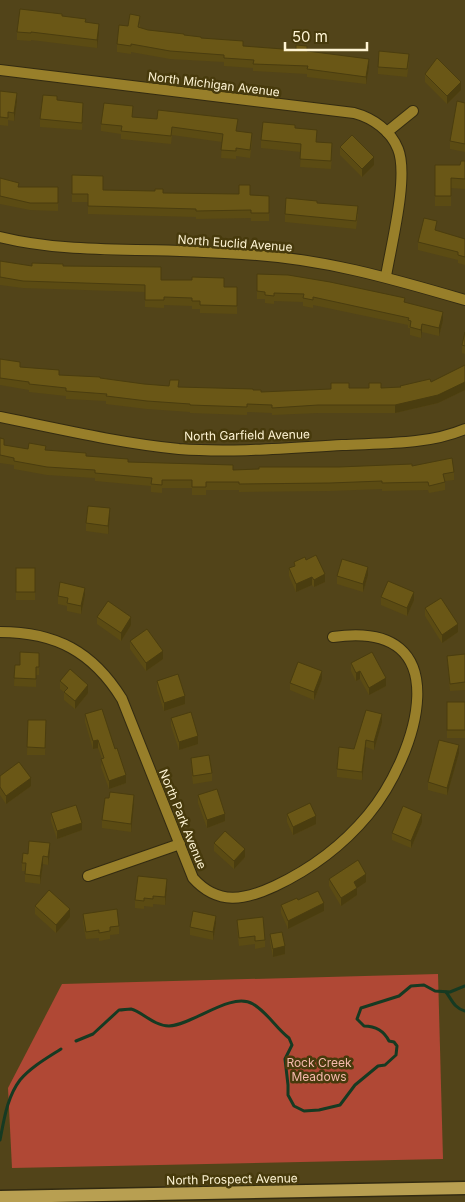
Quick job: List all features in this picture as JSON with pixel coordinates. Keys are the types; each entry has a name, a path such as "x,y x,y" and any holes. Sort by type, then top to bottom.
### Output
{"main road":[{"name":"North Prospect Avenue","path":"0,1197 138,1198 465,1188"}],"street":[{"name":"North Michigan Avenue","path":"0,70 354,113 376,122 387,132"},
{"path":"386,276 401,184 399,151 387,132 413,111"},
{"name":"North Euclid Avenue","path":"0,237 81,249 244,254 323,263 386,276 465,300"},
{"name":"North Garfield Avenue","path":"0,417 141,444 180,449 220,450 404,442 465,429"},
{"name":"North Park Avenue","path":"0,632 28,633 64,643 80,652 107,676 122,699 193,878 204,888 224,897 246,897 287,880 331,852 352,833 368,814 396,773 408,742 418,701 414,674 409,660 394,642 383,637 352,634 333,637"},
{"path":"88,876 180,844"}],"green space":[{"name":"Rock Creek Meadows","path":"438,974 443,1159 12,1168 8,1088 62,984"}],"building":[{"path":"20,9 62,14 62,16 86,19 85,22 99,24 97,40 17,32"},
{"path":"130,14 140,16 138,27 148,30 201,38 243,41 243,46 296,50 296,45 307,46 307,51 369,59 366,77 307,69 308,66 253,64 254,60 224,58 224,55 170,51 131,44 131,46 117,44 119,25 128,26"},
{"path":"379,51 409,54 407,69 378,67"},
{"path":"437,58 461,82 447,96 425,74"},
{"path":"0,91 17,93 14,113 8,112 8,118 0,117"},
{"path":"43,95 57,96 57,100 83,103 82,123 40,119"},
{"path":"457,101 465,103 465,144 450,141"},
{"path":"104,103 133,106 132,117 157,119 158,110 238,119 236,131 252,133 250,150 236,148 236,151 221,150 223,134 172,127 171,136 121,131 122,126 101,124"},
{"path":"263,122 295,125 295,128 317,130 316,142 332,143 331,161 300,159 301,144 261,140"},
{"path":"352,135 374,157 362,169 340,147"},
{"path":"461,161 465,161 465,179 451,178 451,196 435,196 435,165 460,165"},
{"path":"72,175 103,176 103,190 155,191 155,189 163,189 163,193 239,194 239,185 250,185 250,195 269,196 269,213 251,213 251,210 196,211 196,209 88,206 88,194 72,194"},
{"path":"0,178 19,183 18,187 58,187 58,203 30,203 0,196"},
{"path":"286,198 317,201 317,203 358,206 356,221 285,214"},
{"path":"424,218 437,221 435,230 465,239 465,257 458,255 458,252 418,242"},
{"path":"0,261 32,266 32,263 63,264 63,266 161,267 161,280 192,280 192,277 224,278 224,287 237,287 237,306 200,305 200,301 192,301 192,298 164,297 164,300 145,300 145,285 23,281 0,277"},
{"path":"257,274 288,275 405,298 404,302 443,312 439,328 422,324 421,330 410,327 411,321 408,320 409,318 313,297 313,300 303,298 304,294 274,293 274,296 265,295 265,292 257,291"},
{"path":"465,332 465,346 462,345"},
{"path":"0,359 20,362 20,367 59,370 59,375 100,377 169,386 170,380 179,380 178,387 253,389 261,390 261,392 331,389 331,383 349,383 349,388 369,388 369,383 381,383 381,388 401,387 430,379 431,382 465,365 465,382 438,395 395,405 318,405 272,408 272,405 247,404 247,407 190,405 106,396 107,394 66,391 66,388 29,384 29,382 0,378"},
{"path":"0,438 4,439 4,445 28,449 29,443 46,446 45,450 86,453 86,456 128,459 128,462 233,465 233,470 259,469 259,467 339,467 412,464 412,466 452,458 454,472 443,474 445,482 429,486 428,482 382,483 382,481 239,484 239,482 206,482 206,487 192,487 192,480 162,480 162,485 151,484 152,478 95,473 95,470 47,467 14,461 14,458 0,455"},
{"path":"88,506 110,508 108,526 86,523"},
{"path":"316,555 325,574 314,580 312,577 296,584 289,568 295,566 294,562 305,557 306,560"},
{"path":"342,559 368,567 363,584 337,576"},
{"path":"16,568 35,568 35,592 16,592"},
{"path":"388,581 414,592 407,608 381,597"},
{"path":"60,582 85,588 81,606 67,603 68,598 58,596"},
{"path":"441,598 458,624 442,635 425,608"},
{"path":"108,601 131,617 121,633 97,617"},
{"path":"147,629 163,651 146,663 130,641"},
{"path":"20,652 39,653 39,667 36,667 36,679 14,678 15,665 20,665"},
{"path":"372,652 386,678 369,688 360,671 356,673 351,663"},
{"path":"465,654 465,682 450,684 447,656"},
{"path":"298,662 322,671 314,692 290,683"},
{"path":"70,669 88,685 75,701 64,692 68,688 60,681"},
{"path":"178,674 185,696 164,703 157,681"},
{"path":"447,702 465,702 465,730 447,730"},
{"path":"102,709 126,775 109,781 101,759 104,758 98,740 93,741 85,714"},
{"path":"366,710 382,714 374,742 366,740 362,772 337,769 339,747 354,749"},
{"path":"191,712 198,736 179,742 171,718"},
{"path":"28,720 46,720 45,748 27,747"},
{"path":"439,740 459,745 447,788 428,782"},
{"path":"209,755 212,773 193,776 191,758"},
{"path":"19,762 31,778 6,796 0,787 0,776"},
{"path":"217,789 225,814 207,820 198,795"},
{"path":"110,792 134,795 131,824 102,820 105,798 109,798"},
{"path":"310,803 316,816 293,827 287,814"},
{"path":"76,805 82,823 57,831 51,813"},
{"path":"403,806 422,814 411,841 392,833"},
{"path":"225,831 245,849 234,861 214,843"},
{"path":"29,841 50,843 48,857 43,856 40,876 25,874 26,863 22,863 23,853 28,854"},
{"path":"358,860 366,874 354,882 357,888 341,898 329,879"},
{"path":"138,876 167,879 165,897 153,896 153,899 144,898 144,901 135,900"},
{"path":"49,890 70,909 56,925 35,906"},
{"path":"318,891 324,903 288,921 281,905"},
{"path":"117,909 119,926 110,927 110,931 99,933 99,930 86,932 83,914"},
{"path":"193,911 216,916 213,932 190,927"},
{"path":"263,917 265,940 255,941 255,936 239,938 237,920"},
{"path":"282,932 285,946 273,949 270,934"}],"waterway":[{"path":"76,1041 93,1034 119,1010 131,1009 158,1024 169,1026 179,1024 223,1005 244,1001 258,1007 289,1038 292,1045 285,1059 288,1095 294,1106 304,1111 319,1110 340,1105 355,1085 378,1066 385,1065 396,1055 397,1046 394,1042 389,1041 385,1034 379,1030 364,1026 357,1019 361,1008 399,996 411,986 424,985 435,991 450,992 465,986"},
{"path":"446,992 456,1006 465,1011"},
{"path":"0,1140 9,1101 20,1080 34,1067 61,1049"}]}
